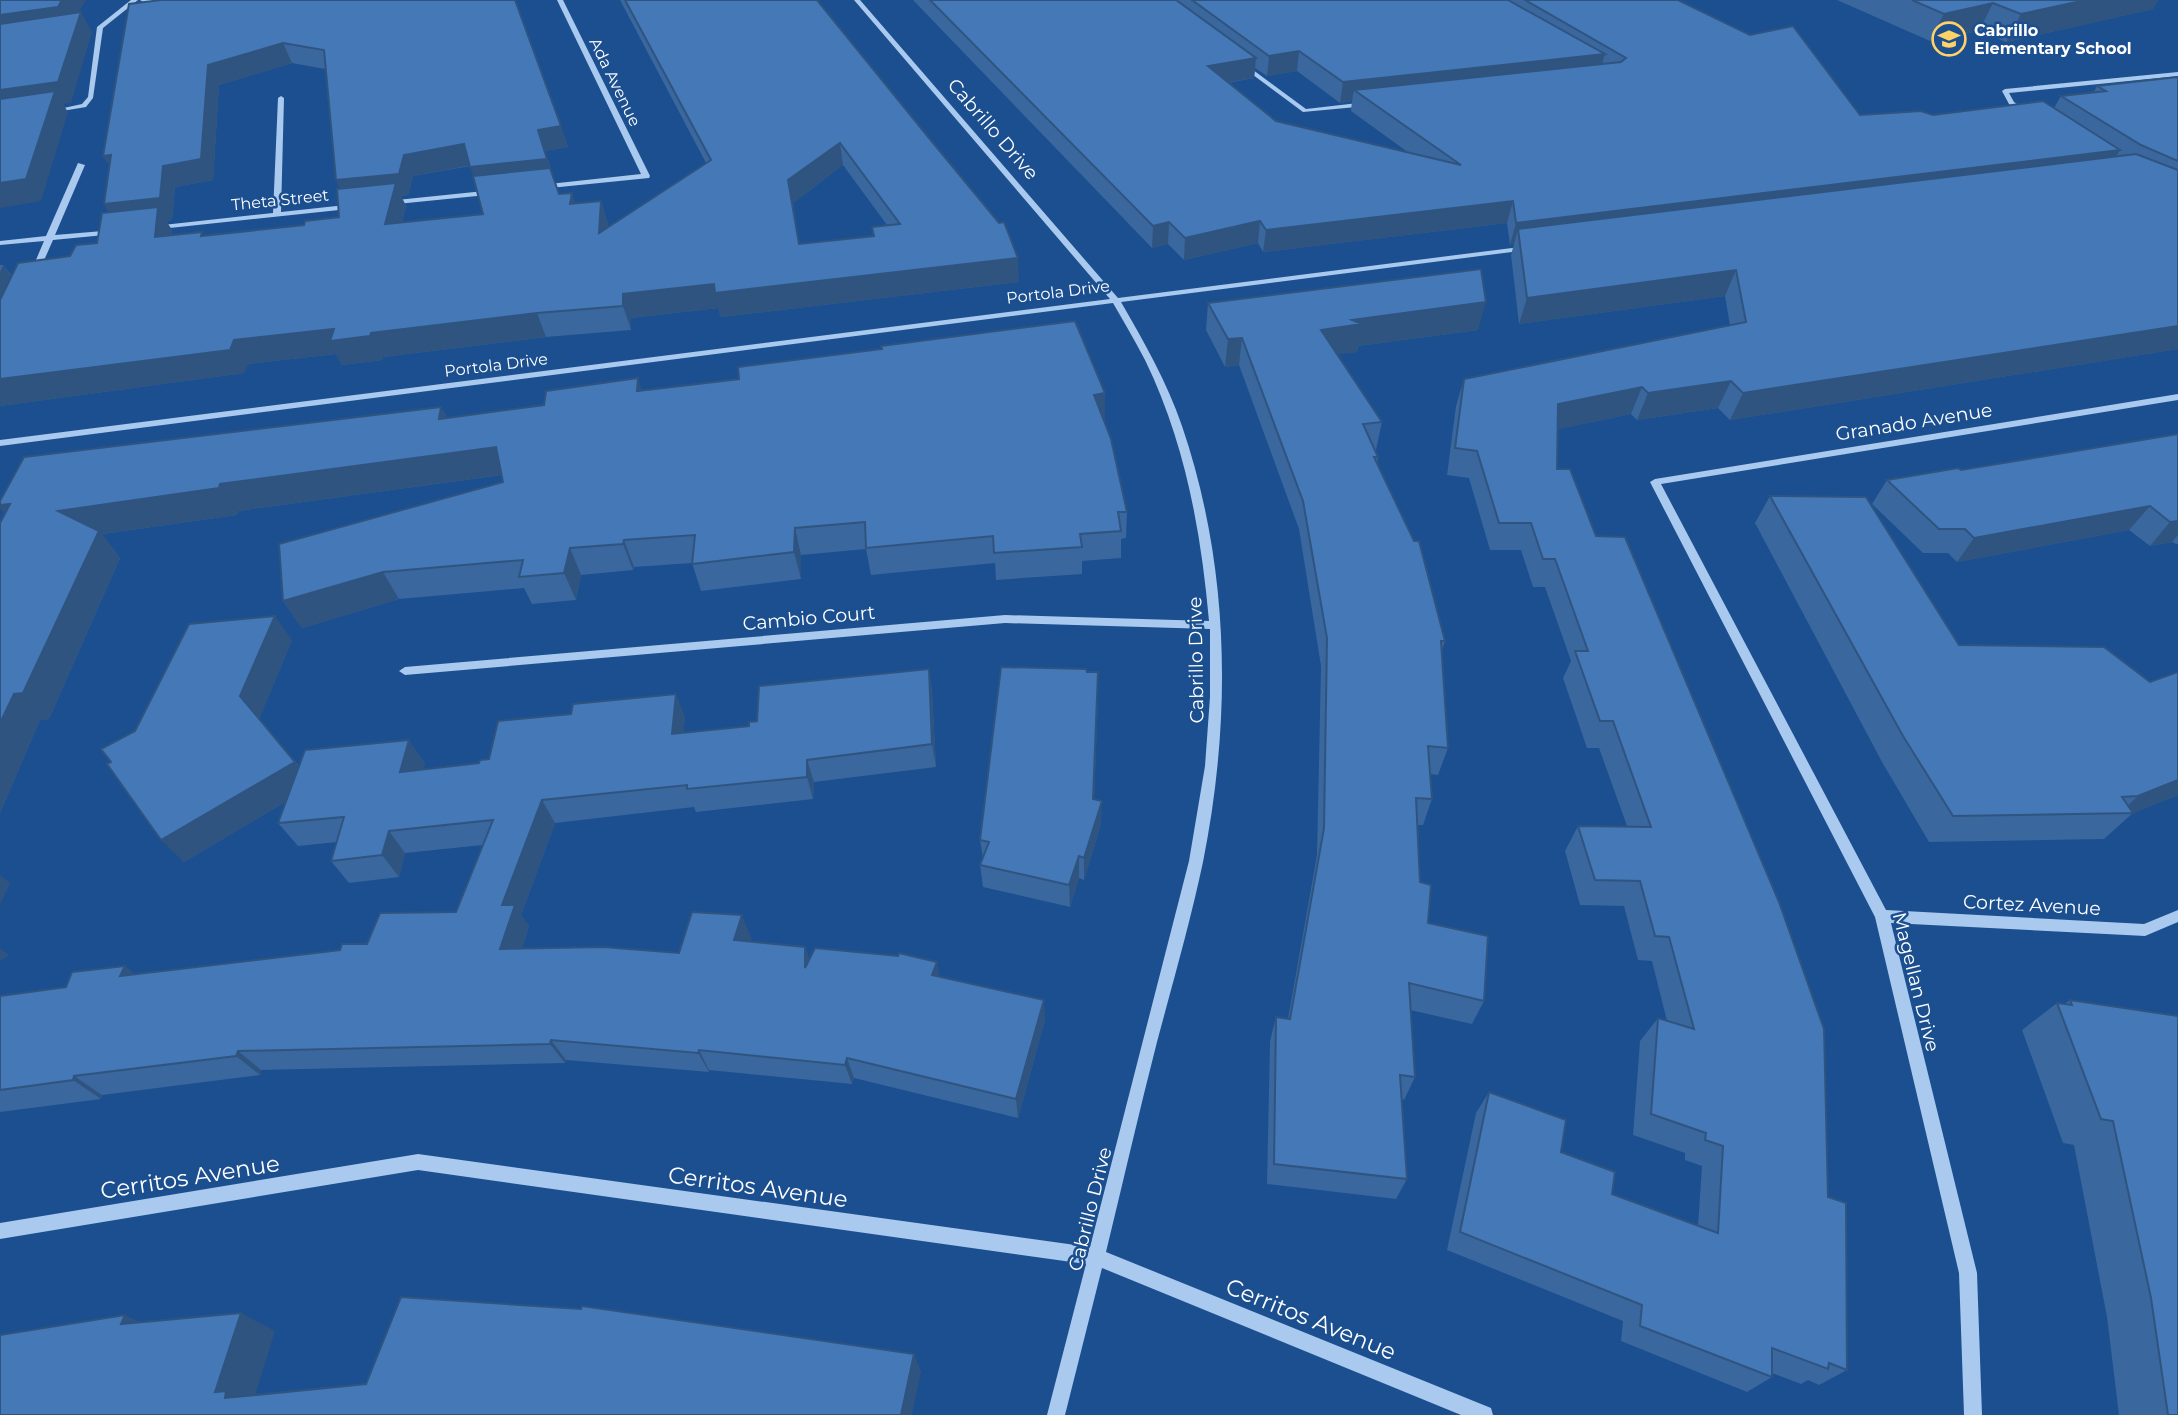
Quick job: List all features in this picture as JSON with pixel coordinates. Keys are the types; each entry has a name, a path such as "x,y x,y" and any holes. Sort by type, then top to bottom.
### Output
{"street":[{"path":"87,29 100,27 135,0"},
{"path":"143,0 190,0"},
{"name":"Ada Avenue","path":"536,187 646,176 559,0"},
{"name":"Cabrillo Drive","path":"857,0 1115,299 1148,357 1189,457 1206,531 1217,625 1216,724 1201,836 1056,1415"},
{"path":"48,112 84,106 91,97 100,27"},
{"path":"1231,55 1305,111 1372,104"},
{"path":"2033,117 2011,103 2005,92 2178,74"},
{"path":"276,215 281,99"},
{"path":"28,286 81,165"},
{"path":"372,205 509,190"},
{"name":"Theta Street","path":"143,229 359,206"},
{"path":"0,243 130,230"},
{"name":"Portola Drive","path":"0,443 1541,246"},
{"name":"Granado Avenue","path":"1655,482 2178,397"},
{"name":"Magellan Drive","path":"1655,482 1882,916 1968,1272 1973,1415"},
{"name":"Cambio Court","path":"405,671 1005,619 1217,625"},
{"name":"Cortez Avenue","path":"1882,916 2145,930 2178,916"},
{"name":"Cerritos Avenue","path":"0,1231 418,1162 1097,1257 1484,1415"}],"building":[{"path":"0,0 62,0 58,7 0,15"},
{"path":"161,0 515,0 561,126 538,130 547,159 470,167 464,144 404,155 399,174 336,180 324,50 283,43 208,65 201,159 163,166 160,198 104,204 111,155 103,156 129,4"},
{"path":"625,0 817,0 999,223 1004,222 1018,258 715,293 714,284 623,294 623,306 537,313 371,333 370,336 330,341 334,329 234,340 230,350 0,379 0,300 18,263 70,256 76,245 97,243 102,213 158,207 155,237 202,232 201,236 304,225 305,221 339,217 337,189 396,183 385,224 483,214 473,176 550,168 559,194 572,193 570,204 601,201 599,233 711,160","holes":["840,143 900,224 872,227 874,236 799,244 788,180"]},
{"path":"930,0 1176,0 1256,58 1208,66 1276,121 1461,165 1354,90 1621,62 1626,58 1525,0 1678,0 1750,35 1793,26 1860,115 1921,111 1933,115 2043,101 2120,150 1516,223 1513,201 1266,230 1260,221 1185,238 1169,222 1153,226"},
{"path":"1192,0 1508,0 1605,54 1343,82 1299,51 1269,56"},
{"path":"1912,0 2086,0 2021,14 1993,3 1944,14"},
{"path":"81,12 58,82 0,90 0,24"},
{"path":"2178,77 2178,161 2141,145 2061,96 2106,91 2097,86"},
{"path":"55,91 26,179 0,183 0,99"},
{"path":"2136,154 2178,170 2178,326 1743,393 1731,381 1648,393 1642,387 1558,404 1557,469 1570,469 1596,536 1625,537 1779,902 1824,1029 1828,1197 1846,1203 1847,1370 1829,1363 1828,1369 1772,1348 1772,1377 1640,1326 1642,1305 1460,1232 1489,1092 1566,1120 1561,1152 1615,1172 1612,1194 1718,1233 1723,1146 1705,1140 1706,1133 1651,1114 1658,1018 1694,1029 1669,937 1655,936 1640,881 1595,880 1578,826 1651,827 1613,721 1600,721 1575,651 1588,651 1555,559 1543,559 1531,523 1499,523 1477,451 1455,448 1464,379 1746,322 1736,270 1527,298 1518,229"},
{"path":"1481,269 1486,302 1352,320 1362,324 1321,330 1382,422 1363,424 1378,457 1374,457 1414,541 1419,541 1445,641 1441,641 1448,748 1428,746 1432,799 1416,798 1420,882 1431,885 1428,923 1488,936 1484,1001 1409,983 1415,1077 1400,1075 1407,1179 1274,1164 1276,1017 1290,1019 1324,828 1327,638 1303,501 1242,338 1228,339 1208,303"},
{"path":"1075,321 1105,393 1094,395 1111,439 1127,512 1118,512 1121,531 1080,534 1082,547 994,553 993,536 866,548 865,522 795,528 794,552 692,564 695,535 624,540 623,544 570,548 564,573 519,577 523,560 383,572 283,601 279,544 503,482 496,447 220,484 219,488 58,511 99,531 23,693 14,694 0,723 0,523 10,504 0,505 0,501 24,457 441,407 439,419 544,405 546,391 638,378 637,391 739,379 738,367"},
{"path":"2178,434 2178,521 2170,522 2150,506 1974,538 1965,529 1939,529 1887,480 1958,468 1961,470"},
{"path":"1770,496 1866,497 1959,645 2104,647 2150,682 2178,672 2178,780 2138,796 2122,797 2133,813 1953,816 1903,736"},
{"path":"275,616 240,696 295,762 161,840 107,764 111,762 101,749 135,731 189,624"},
{"path":"1001,667 1086,669 1087,672 1098,672 1093,799 1102,801 1084,858 1079,856 1069,885 980,865 989,842 980,840"},
{"path":"929,669 932,744 807,760 807,777 687,789 687,785 542,800 502,905 515,905 500,949 603,947 679,953 692,912 742,915 734,940 805,947 805,968 815,948 898,956 899,953 937,962 932,975 1044,1000 1016,1099 847,1058 845,1065 699,1050 698,1053 551,1040 550,1044 238,1051 236,1056 74,1076 73,1080 0,1090 0,996 66,987 72,972 125,966 120,976 340,950 342,944 367,944 380,913 456,912 493,820 389,831 382,855 331,861 344,817 278,823 305,750 409,740 400,772 479,763 480,760 489,759 498,721 571,714 573,704 676,694 672,734 749,726 749,722 757,721 759,686"},
{"path":"2070,1000 2178,1016 2178,1415 2168,1415 2151,1298 2113,1121 2101,1119 2057,1003 2072,1005"},
{"path":"401,1297 581,1309 582,1306 914,1354 901,1415 0,1415 0,1335 125,1315 121,1324 241,1313 215,1392 226,1391 225,1398 366,1384"}],"place":[{"name":"Cabrillo Elementary School","path":"1949,39"}]}
